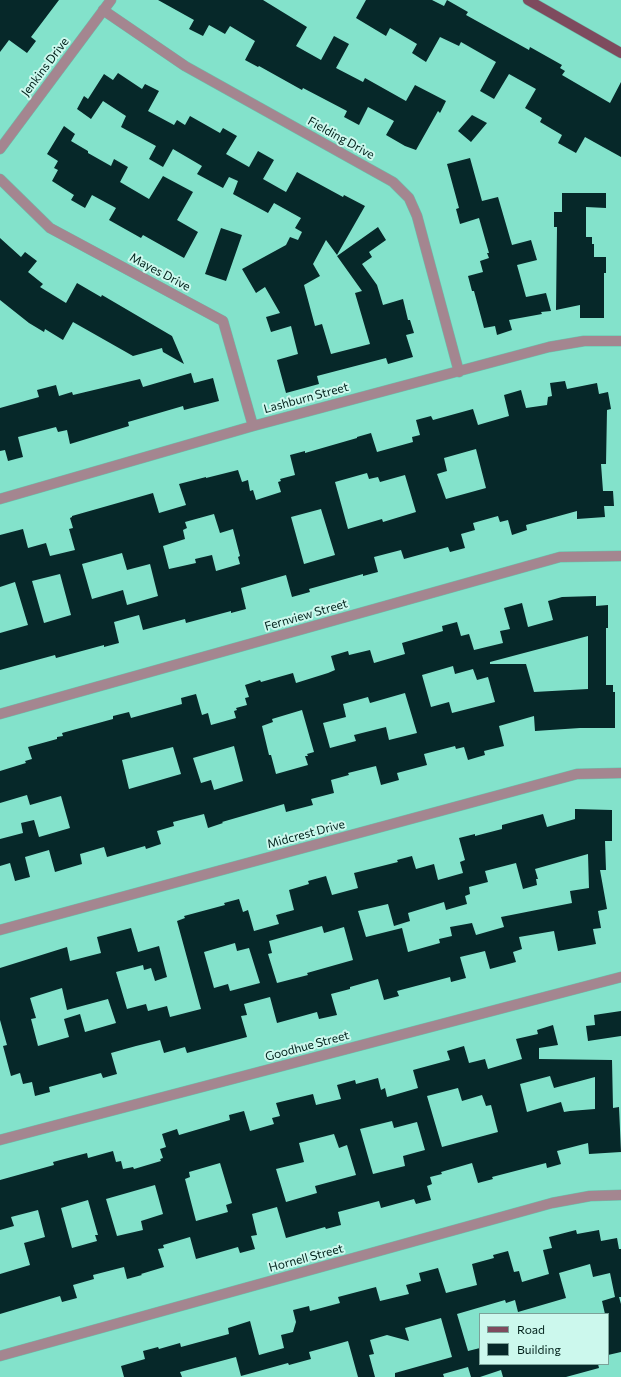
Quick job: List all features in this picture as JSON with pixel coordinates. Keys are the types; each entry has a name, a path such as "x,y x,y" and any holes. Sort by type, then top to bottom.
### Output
{"main road":[{"path":"528,0 621,53"}],"street":[{"name":"Jenkins Drive","path":"0,149 111,0"},
{"name":"Fielding Drive","path":"103,10 185,66 393,182 409,198 417,216 459,372"},
{"name":"Mayes Drive","path":"0,179 50,228 223,321 253,426"},
{"name":"Lashburn Street","path":"0,499 253,426 549,347 584,341 621,341"},
{"name":"Fernview Street","path":"0,714 560,557 621,556"},
{"name":"Midcrest Drive","path":"0,930 577,774 621,773"},
{"name":"Goodhue Street","path":"0,1140 621,977"},
{"name":"Hornell Street","path":"0,1356 552,1203 590,1196 621,1195"}],"building":[{"path":"0,0 59,0 31,37 36,41 27,53 9,40 0,52"},
{"path":"158,0 263,0 307,27 296,46 321,60 334,36 349,44 336,68 363,82 365,78 406,101 415,85 446,101 440,113 438,111 416,150 405,146 386,135 394,121 368,107 359,125 344,117 347,111 303,88 302,90 259,66 258,67 245,60 255,41 230,26 225,34 209,25 203,36 189,29 194,20"},
{"path":"366,0 432,0 444,6 447,0 468,12 466,15 529,50 530,47 562,65 560,68 565,71 562,75 610,103 621,82 621,157 585,137 576,153 558,143 562,135 540,122 542,118 525,108 536,89 509,74 494,99 480,91 496,62 461,42 459,46 440,37 426,62 412,53 417,44 390,28 386,36 356,18"},
{"path":"118,73 142,89 145,84 159,91 148,111 174,125 177,120 185,125 190,116 220,133 223,128 237,136 226,154 249,167 258,151 274,160 263,179 286,192 297,172 343,197 344,195 365,206 337,255 326,240 313,264 320,276 304,285 315,326 322,324 331,354 370,344 355,293 362,291 337,256 378,227 386,240 369,252 372,257 362,264 377,285 383,305 403,299 408,320 410,320 414,333 406,335 413,357 388,364 386,358 317,376 319,384 286,393 277,360 298,354 291,326 271,332 266,317 280,313 265,287 256,293 242,269 286,245 290,237 298,240 302,232 295,228 301,218 274,203 268,213 233,194 238,181 229,177 223,188 197,174 202,166 173,149 163,167 149,159 156,146 121,127 126,116 103,101 91,119 77,109 84,96 88,99 104,74 113,80"},
{"path":"472,115 487,123 471,142 458,131"},
{"path":"64,126 75,134 71,141 88,151 88,153 111,166 114,159 128,167 120,182 149,199 163,176 193,192 177,220 198,232 184,258 143,235 141,238 109,220 116,208 92,195 85,208 71,200 74,195 52,181 58,170 54,168 58,161 47,154"},
{"path":"470,158 482,201 498,197 512,245 531,240 537,260 517,265 526,297 546,293 551,311 509,320 512,330 497,335 495,326 484,328 474,291 472,291 468,276 483,272 480,261 489,258 487,253 489,253 479,218 460,224 456,209 459,208 447,164"},
{"path":"562,193 606,193 606,208 586,207 586,237 592,237 592,244 594,244 594,257 606,257 606,273 604,273 604,318 580,318 580,305 556,310 557,227 554,227 554,212 562,212"},
{"path":"221,228 242,235 226,281 205,274"},
{"path":"0,238 21,257 25,252 37,261 28,272 43,284 40,287 66,303 77,283 101,297 102,295 172,336 184,364 163,352 162,348 133,356 73,322 63,340 45,329 44,332 29,323 0,300"},
{"path":"191,373 194,383 213,378 219,401 184,410 183,406 128,422 129,426 70,444 67,430 58,432 56,427 18,437 23,457 8,461 5,450 0,451 0,408 39,397 37,390 56,385 59,396 72,392 73,395 140,379 143,387"},
{"path":"565,381 567,389 597,383 599,394 608,392 611,409 607,410 606,464 601,464 603,491 613,491 614,506 604,506 605,517 577,519 577,511 526,525 527,530 512,535 508,520 500,522 498,516 473,523 475,530 461,534 465,548 450,552 448,547 404,559 401,550 374,557 378,572 363,576 363,574 309,589 310,592 292,597 286,575 241,588 246,609 231,613 231,611 186,623 185,619 143,630 139,615 114,622 119,643 104,647 104,645 56,658 55,655 0,670 0,633 28,625 15,582 0,587 0,535 23,529 28,548 46,543 50,556 75,550 69,529 73,528 70,518 72,516 153,493 159,513 186,505 179,484 238,470 242,482 248,480 250,491 253,490 256,500 281,492 278,482 281,481 280,479 295,475 290,455 305,451 305,453 371,433 377,452 413,442 412,437 420,435 416,420 431,416 433,420 473,409 478,425 509,416 504,395 521,390 526,408 547,405 548,397 552,396 550,383","holes":["476,449 486,488 446,499 437,474 447,471 444,458","367,473 369,479 378,477 380,482 405,475 416,512 383,522 382,519 348,529 335,482","321,509 335,555 304,564 291,517","214,514 220,533 233,529 240,556 238,557 240,564 216,571 212,555 195,559 196,563 169,569 163,546 185,539 183,530 187,528 185,522","122,553 127,570 150,564 158,596 127,605 123,590 92,599 82,564","60,574 71,615 44,623 32,581"]},
{"path":"596,596 596,606 608,605 608,628 606,628 606,685 613,685 613,692 615,692 615,728 580,728 535,731 534,716 499,726 504,746 484,751 485,755 468,760 464,747 456,749 455,746 424,754 427,765 397,773 399,780 381,785 376,766 348,773 349,775 331,780 334,793 311,799 313,805 286,812 284,804 222,822 223,823 208,828 204,814 173,822 174,826 157,831 161,844 146,849 145,846 107,857 104,847 80,854 82,864 55,872 49,850 25,857 30,877 15,881 10,863 0,866 0,839 23,833 21,823 34,820 39,837 70,828 61,796 30,805 27,795 0,803 0,771 26,763 25,761 32,759 28,747 57,739 57,737 63,736 62,733 113,719 113,716 129,712 131,718 182,704 181,698 196,694 202,715 208,713 211,725 236,718 234,711 237,710 236,708 247,705 245,698 249,697 245,685 260,680 261,682 293,673 296,683 328,673 335,670 331,656 348,651 349,655 370,650 374,663 405,654 402,643 443,631 442,626 457,622 461,636 469,634 474,650 503,643 500,631 510,629 504,608 522,603 528,627 553,620 548,601 562,597","holes":["588,636 588,689 534,692 526,664 490,664 490,662","453,666 455,674 473,669 477,680 488,677 495,702 452,713 449,702 431,707 422,675","405,693 417,733 389,740 386,727 354,735 356,741 330,748 323,723 346,717 343,704 368,697 370,703","302,710 314,752 307,754 308,756 305,756 308,765 276,774 271,755 269,755 262,726 273,722 272,719","234,746 243,781 214,790 211,780 201,783 193,758","173,747 181,774 129,789 122,760"]},
{"path":"575,809 612,810 612,841 605,841 606,870 600,870 607,909 598,911 601,928 593,929 596,944 558,951 554,931 519,937 522,949 513,952 516,962 490,969 485,951 460,957 466,978 451,982 450,977 397,991 399,996 384,1000 378,979 350,987 350,989 331,994 337,1015 319,1019 317,1012 277,1023 270,997 244,1004 247,1015 241,1016 247,1037 187,1053 185,1047 164,1053 160,1040 136,1046 111,1053 117,1074 103,1078 101,1073 49,1087 50,1092 35,1096 32,1082 23,1084 20,1073 11,1076 3,1046 7,1045 0,1020 0,968 67,947 70,961 101,953 97,937 131,928 138,952 159,946 167,977 155,981 151,968 144,970 143,965 116,972 127,1009 146,1004 148,1011 167,1006 170,1017 201,1009 177,921 185,918 184,916 225,905 224,903 239,899 243,912 248,910 254,931 279,924 276,915 294,910 289,890 309,884 308,881 326,876 332,895 358,888 354,873 398,862 397,860 412,856 416,869 434,864 438,880 463,873 460,862 465,860 459,838 475,834 475,836 502,829 502,825 543,814 547,827 575,819","holes":["588,854 589,888 570,891 572,903 501,917 504,927 476,935 472,923 450,927 452,936 439,939 440,943 408,952 402,928 366,937 358,911 388,904 394,926 410,921 408,913 444,902 446,910 467,904 465,896 470,894 469,887 488,882 485,871 516,863 523,889 537,885 536,879 538,879 535,869","322,926 324,933 344,927 353,960 307,973 308,975 277,983 268,954 272,953 269,941","235,943 237,951 249,948 260,983 230,991 228,984 214,988 204,952","62,988 67,1010 108,999 116,1023 85,1032 80,1014 64,1019 69,1037 38,1046 31,1019 36,1018 30,998"]},
{"path":"621,1011 621,1036 588,1041 586,1026 595,1025 594,1015"},
{"path":"553,1025 558,1045 539,1048 539,1059 612,1060 613,1108 619,1107 621,1152 589,1154 588,1143 557,1151 561,1164 547,1168 546,1163 492,1177 493,1179 478,1183 472,1163 441,1172 442,1174 430,1177 432,1184 427,1186 431,1200 416,1204 414,1199 381,1208 379,1201 338,1212 341,1225 326,1229 325,1227 286,1238 277,1207 252,1214 257,1235 251,1236 255,1249 240,1253 238,1247 196,1259 190,1237 163,1245 164,1248 158,1249 164,1267 127,1279 124,1267 93,1275 94,1279 73,1285 77,1298 62,1302 60,1296 0,1314 0,1274 30,1265 24,1243 45,1237 38,1210 11,1217 14,1226 0,1230 0,1180 54,1165 53,1162 87,1153 88,1158 113,1151 116,1162 121,1161 123,1169 133,1167 134,1169 161,1161 160,1159 163,1158 160,1149 166,1147 162,1134 177,1129 179,1135 230,1120 229,1115 244,1111 250,1131 274,1124 272,1118 280,1116 276,1103 313,1094 316,1105 341,1099 337,1085 355,1080 356,1084 378,1078 381,1090 385,1088 387,1097 418,1088 413,1070 450,1060 447,1051 464,1046 469,1063 485,1059 488,1069 522,1059 516,1039 538,1034 537,1030","holes":["550,1076 554,1088 595,1077 595,1109 564,1112 561,1102 527,1112 520,1084","458,1088 462,1101 482,1095 486,1106 491,1105 498,1132 442,1147 427,1096","392,1121 394,1128 417,1122 425,1150 403,1156 405,1166 373,1174 360,1129","334,1134 339,1148 347,1145 356,1175 315,1186 317,1193 286,1202 276,1169 304,1162 299,1143","220,1163 232,1203 226,1205 228,1212 196,1221 185,1179 190,1177 189,1172","155,1185 163,1214 141,1221 143,1230 117,1236 106,1199","88,1200 98,1235 95,1235 97,1241 72,1248 61,1208"]},
{"path":"576,1230 577,1234 599,1230 601,1241 617,1238 619,1249 621,1249 621,1297 619,1297 621,1304 621,1352 609,1355 609,1313 605,1313 602,1301 615,1297 610,1273 593,1277 590,1264 559,1273 566,1298 518,1312 515,1300 506,1303 505,1300 457,1314 468,1351 479,1348 479,1365 598,1365 599,1368 566,1377 503,1377 501,1370 480,1377 471,1377 468,1367 443,1374 444,1377 395,1377 395,1373 452,1357 441,1318 405,1328 409,1341 387,1335 370,1340 374,1354 369,1355 375,1377 358,1377 348,1341 309,1352 311,1359 289,1365 288,1363 241,1376 236,1357 180,1372 182,1377 124,1377 121,1366 145,1359 143,1351 158,1347 159,1349 180,1343 181,1347 229,1334 228,1328 250,1321 259,1355 284,1348 281,1335 293,1332 296,1322 293,1310 309,1306 310,1311 340,1303 338,1297 376,1287 380,1301 409,1294 406,1285 421,1281 419,1273 438,1268 446,1293 477,1285 472,1264 494,1258 493,1255 508,1251 514,1272 519,1271 522,1282 549,1274 543,1250 552,1248 549,1237"}]}
